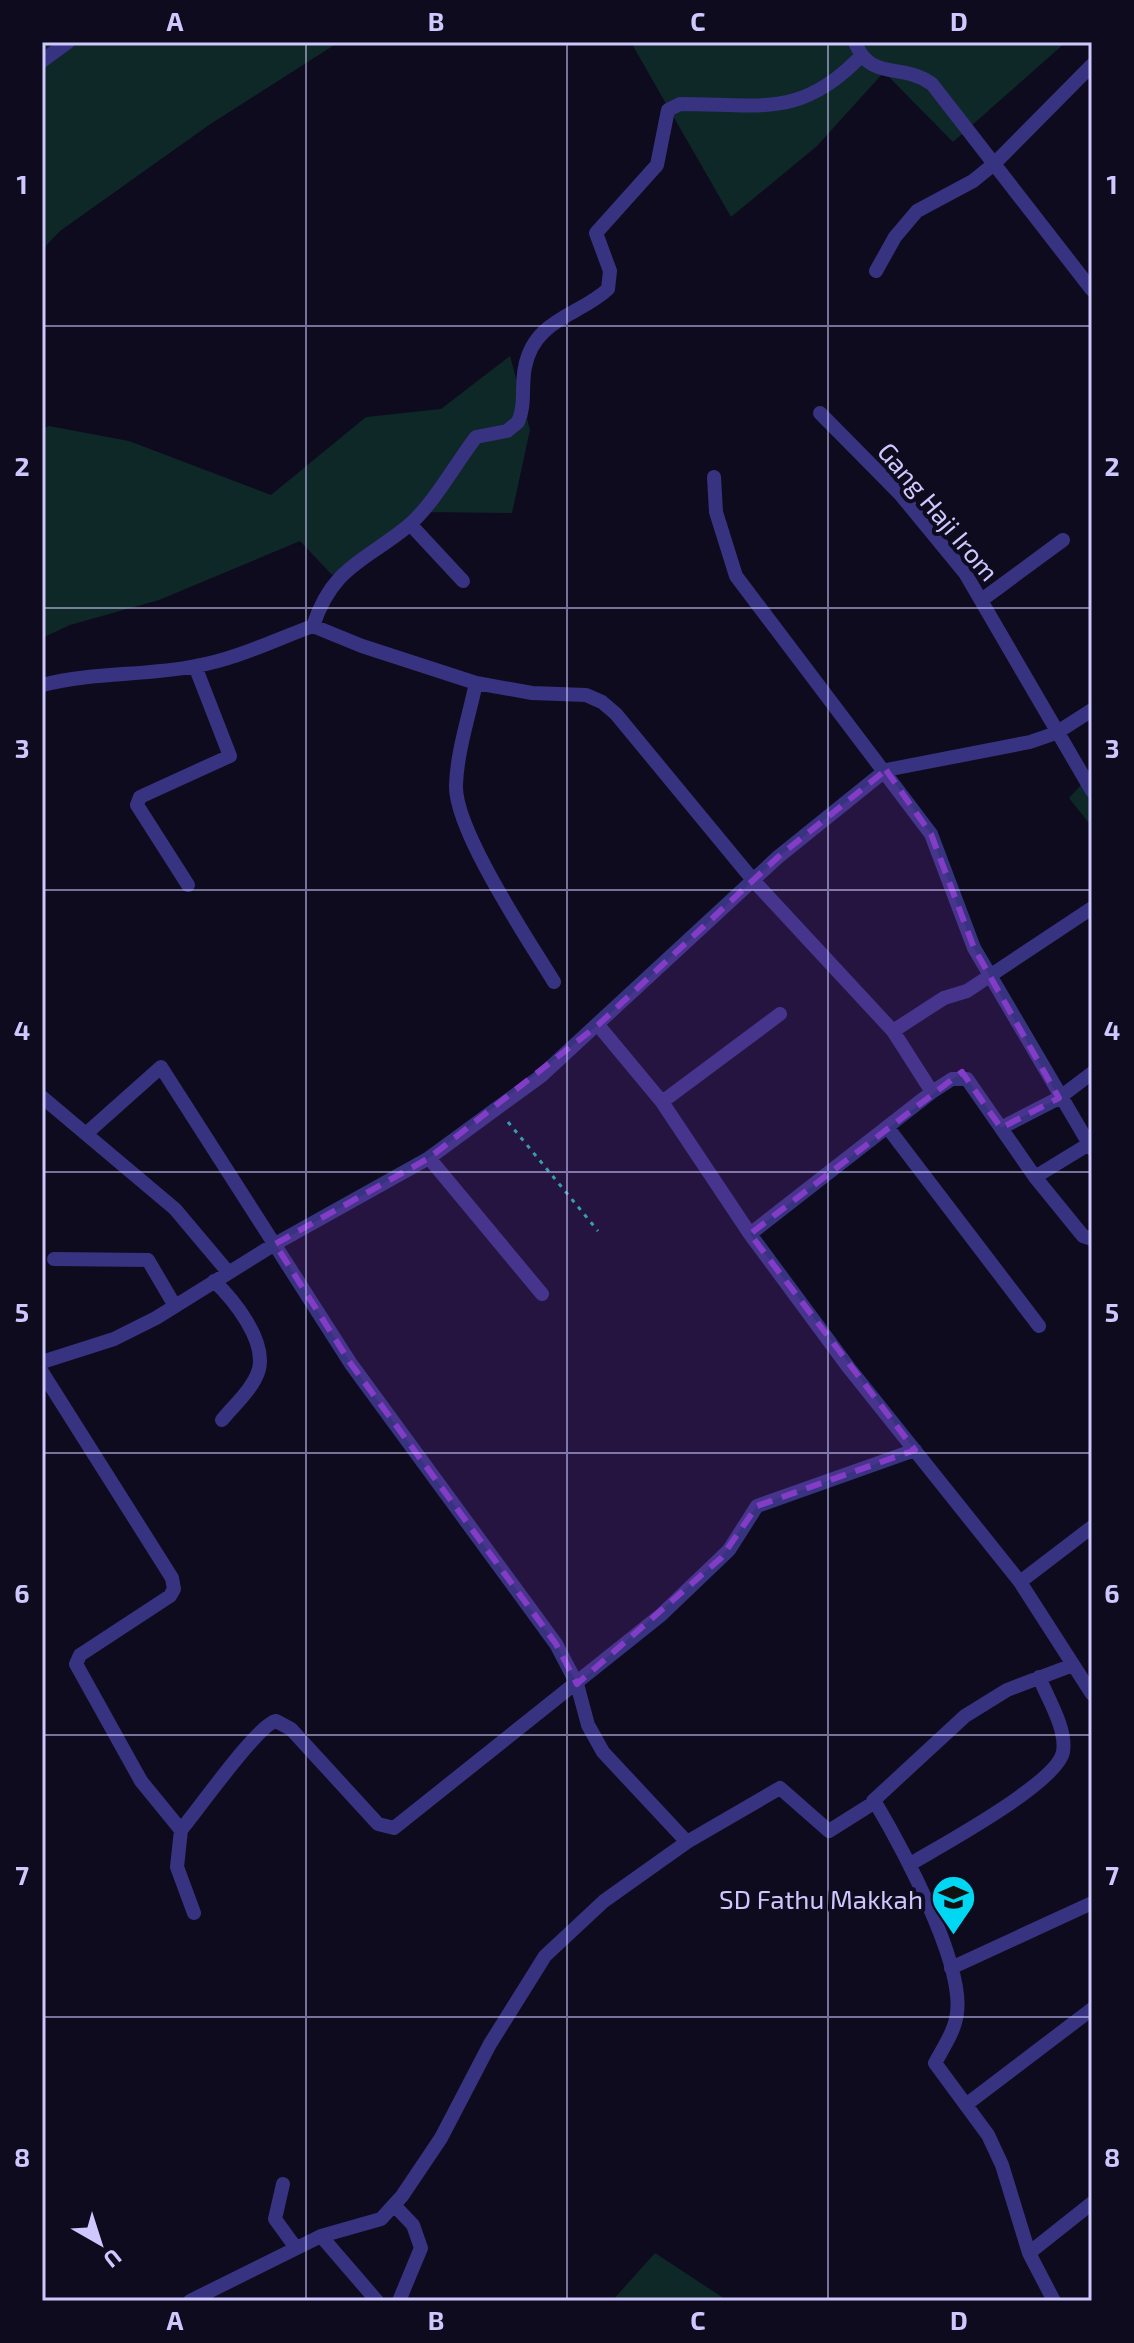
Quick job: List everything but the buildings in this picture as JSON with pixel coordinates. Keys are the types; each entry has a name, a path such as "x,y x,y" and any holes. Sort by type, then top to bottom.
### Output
{"street":[{"path":"42,61 68,42"},
{"path":"313,626 321,602 341,573 410,524 476,437 507,431 518,422 525,366 549,325 608,289 610,271 596,233 657,165 668,110 680,104 782,104 814,95 840,78 858,49 874,67 919,74 932,84 1092,290"},
{"path":"876,271 895,237 917,211 973,181 994,164 1092,65"},
{"name":"Gang Haji Irom","path":"820,413 900,494 983,599 1056,733 1092,791"},
{"path":"714,477 716,512 736,576 768,622 886,770 931,834 961,921 1059,1098 1090,1147 1035,1177"},
{"path":"410,524 463,581"},
{"path":"983,599 1063,540"},
{"path":"42,685 87,676 195,666 251,651 313,626 362,646 476,683 532,693 586,695 602,702 753,880 893,1031 932,1092"},
{"path":"188,885 137,805 140,797 230,756 195,666"},
{"path":"476,683 455,788 495,885 554,982"},
{"path":"42,1362 114,1339 175,1306 275,1244 429,1158 498,1110 598,1025 753,880 886,770 1005,748 1056,733 1092,710"},
{"path":"893,1031 944,998 967,991 1092,908"},
{"path":"662,1102 780,1014"},
{"path":"598,1025 662,1102 750,1234 849,1368 1020,1582 1092,1694"},
{"path":"88,1132 161,1067 351,1364 556,1644 577,1684 588,1725 603,1752 687,1842"},
{"path":"1001,1128 1059,1098 1092,1073"},
{"path":"750,1234 932,1092 952,1079 967,1079 1035,1177 1083,1236 1092,1239"},
{"path":"42,1097 88,1132 175,1209 228,1272"},
{"path":"888,1128 1039,1326"},
{"path":"429,1158 542,1294"},
{"path":"54,1259 148,1260 175,1306"},
{"path":"214,1281 238,1310 260,1352 254,1379 222,1420"},
{"path":"42,1372 48,1395 172,1578 174,1589 170,1596 80,1655 76,1664 141,1781 181,1830"},
{"path":"194,1913 177,1867 181,1830 264,1726 276,1721 291,1729 378,1824 394,1828 661,1615 721,1558 757,1506 915,1450"},
{"path":"1020,1582 1092,1527"},
{"path":"190,2301 207,2298 321,2236 370,2225 394,2205 441,2138 490,2044 545,1956 604,1901 687,1842 780,1788 829,1831 873,1801 965,1716 1007,1690 1073,1665"},
{"path":"912,1863 1024,1794 1058,1765 1063,1753 1063,1736 1039,1677"},
{"path":"873,1801 912,1863 951,1968 958,1997 957,2014 935,2063 988,2135 1002,2165 1029,2253 1054,2301"},
{"path":"951,1968 1092,1903"},
{"path":"967,2104 1092,2009"},
{"path":"283,2184 275,2219 296,2248"},
{"path":"1029,2253 1092,2203"},
{"path":"394,2205 413,2225 421,2248 399,2301"},
{"path":"321,2236 377,2301"}],"path":[{"path":"498,1110 598,1231"}],"highlighted area":[{"path":"886,770 931,834 974,948 1059,1098 1001,1128 962,1072 750,1234 915,1450 757,1506 721,1558 577,1684 556,1644 351,1364 275,1244 429,1158 598,1025 778,857"}],"green space":[{"path":"42,42 339,42 209,125 60,231 42,250"},
{"path":"641,42 1066,42 953,142 884,72 817,146 731,217 633,46"},
{"path":"510,356 530,430 512,513 421,512 332,575 300,541 159,600 70,625 42,638 42,429 49,426 129,441 271,495 366,417 441,409"},
{"path":"1092,773 1092,827 1069,798"},
{"path":"655,2253 728,2301 612,2301"}],"place":[{"name":"SD Fathu Makkah","path":"954,1937"}]}
